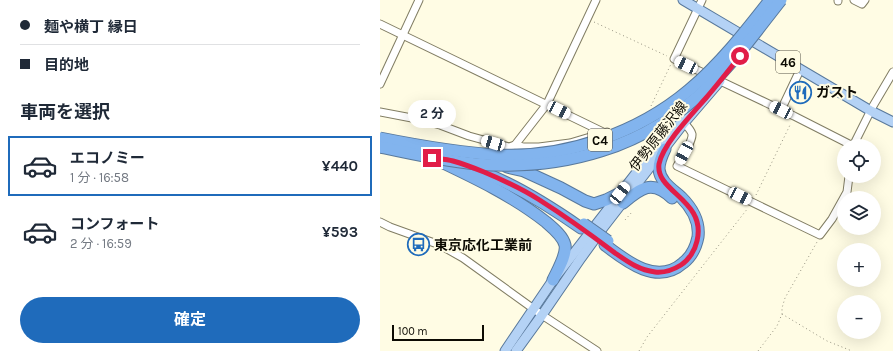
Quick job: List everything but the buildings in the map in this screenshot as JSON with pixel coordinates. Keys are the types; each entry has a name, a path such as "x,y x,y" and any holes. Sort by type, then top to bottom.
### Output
{"highway":[{"name":"C4","path":"380,137 466,153 502,155 520,155 557,150 575,147 605,138 644,121 674,102 689,90 716,65 771,0"},
{"name":"C4","path":"380,148 420,156 476,164 530,165 566,160 613,147 635,138 681,111 709,87 734,60 783,0"},
{"path":"380,137 524,171 594,204 606,200 621,198 642,188 658,188 663,190 676,202 685,211 689,218 692,233 689,246 683,255 671,264 661,266 639,261 606,243"},
{"path":"380,148 452,161 468,166 511,184 582,226"},
{"path":"462,156 538,192 635,266 647,271 658,272 669,271 682,265 693,251 698,237 695,215 686,203 664,182 661,176 659,164 665,149"},
{"path":"432,158 508,196 530,210 553,228 562,238 565,245 564,255 554,280"}],"main road":[{"name":"46","path":"683,0 700,4 748,39 870,111 893,122"},
{"name":"伊勢原藤沢線","path":"505,351 554,280 683,119 720,81 748,39 771,0"},
{"name":"伊勢原藤沢線","path":"516,351 621,198 665,149 711,76 748,39 783,0"}],"street":[{"path":"380,84 419,0"},
{"path":"516,145 547,104 596,0"},
{"path":"854,0 862,4 865,0"},
{"path":"700,4 674,59 839,139"},
{"path":"380,24 605,132"},
{"path":"781,110 800,70"},
{"path":"856,139 870,111 893,72"},
{"path":"380,112 440,125 469,136 509,147 516,145 523,147 539,147 570,143 605,132 658,109 672,109 683,119 691,130 692,135 691,140 677,166 820,235 832,219 847,192 848,183"},
{"path":"380,222 440,245 463,258 542,315 597,351"}],"path":[{"path":"587,18 674,59 647,114"},
{"path":"639,351 652,331 752,202 794,116"},
{"path":"633,159 638,152"},
{"path":"626,220 632,212"},
{"path":"758,351 777,326 782,314 785,298 820,235"},
{"path":"782,314 827,341 852,351"}],"place":[{"name":"ガスト","path":"801,92"},
{"name":"東京応化工業前","path":"418,245"}],"route":[{"path":"432,158 452,161 468,166 496,177 537,198 622,258 641,269 652,272 664,272 676,269 688,259 697,243 697,222 691,209 664,182 659,169 659,164 665,149 684,123 740,56"}]}
